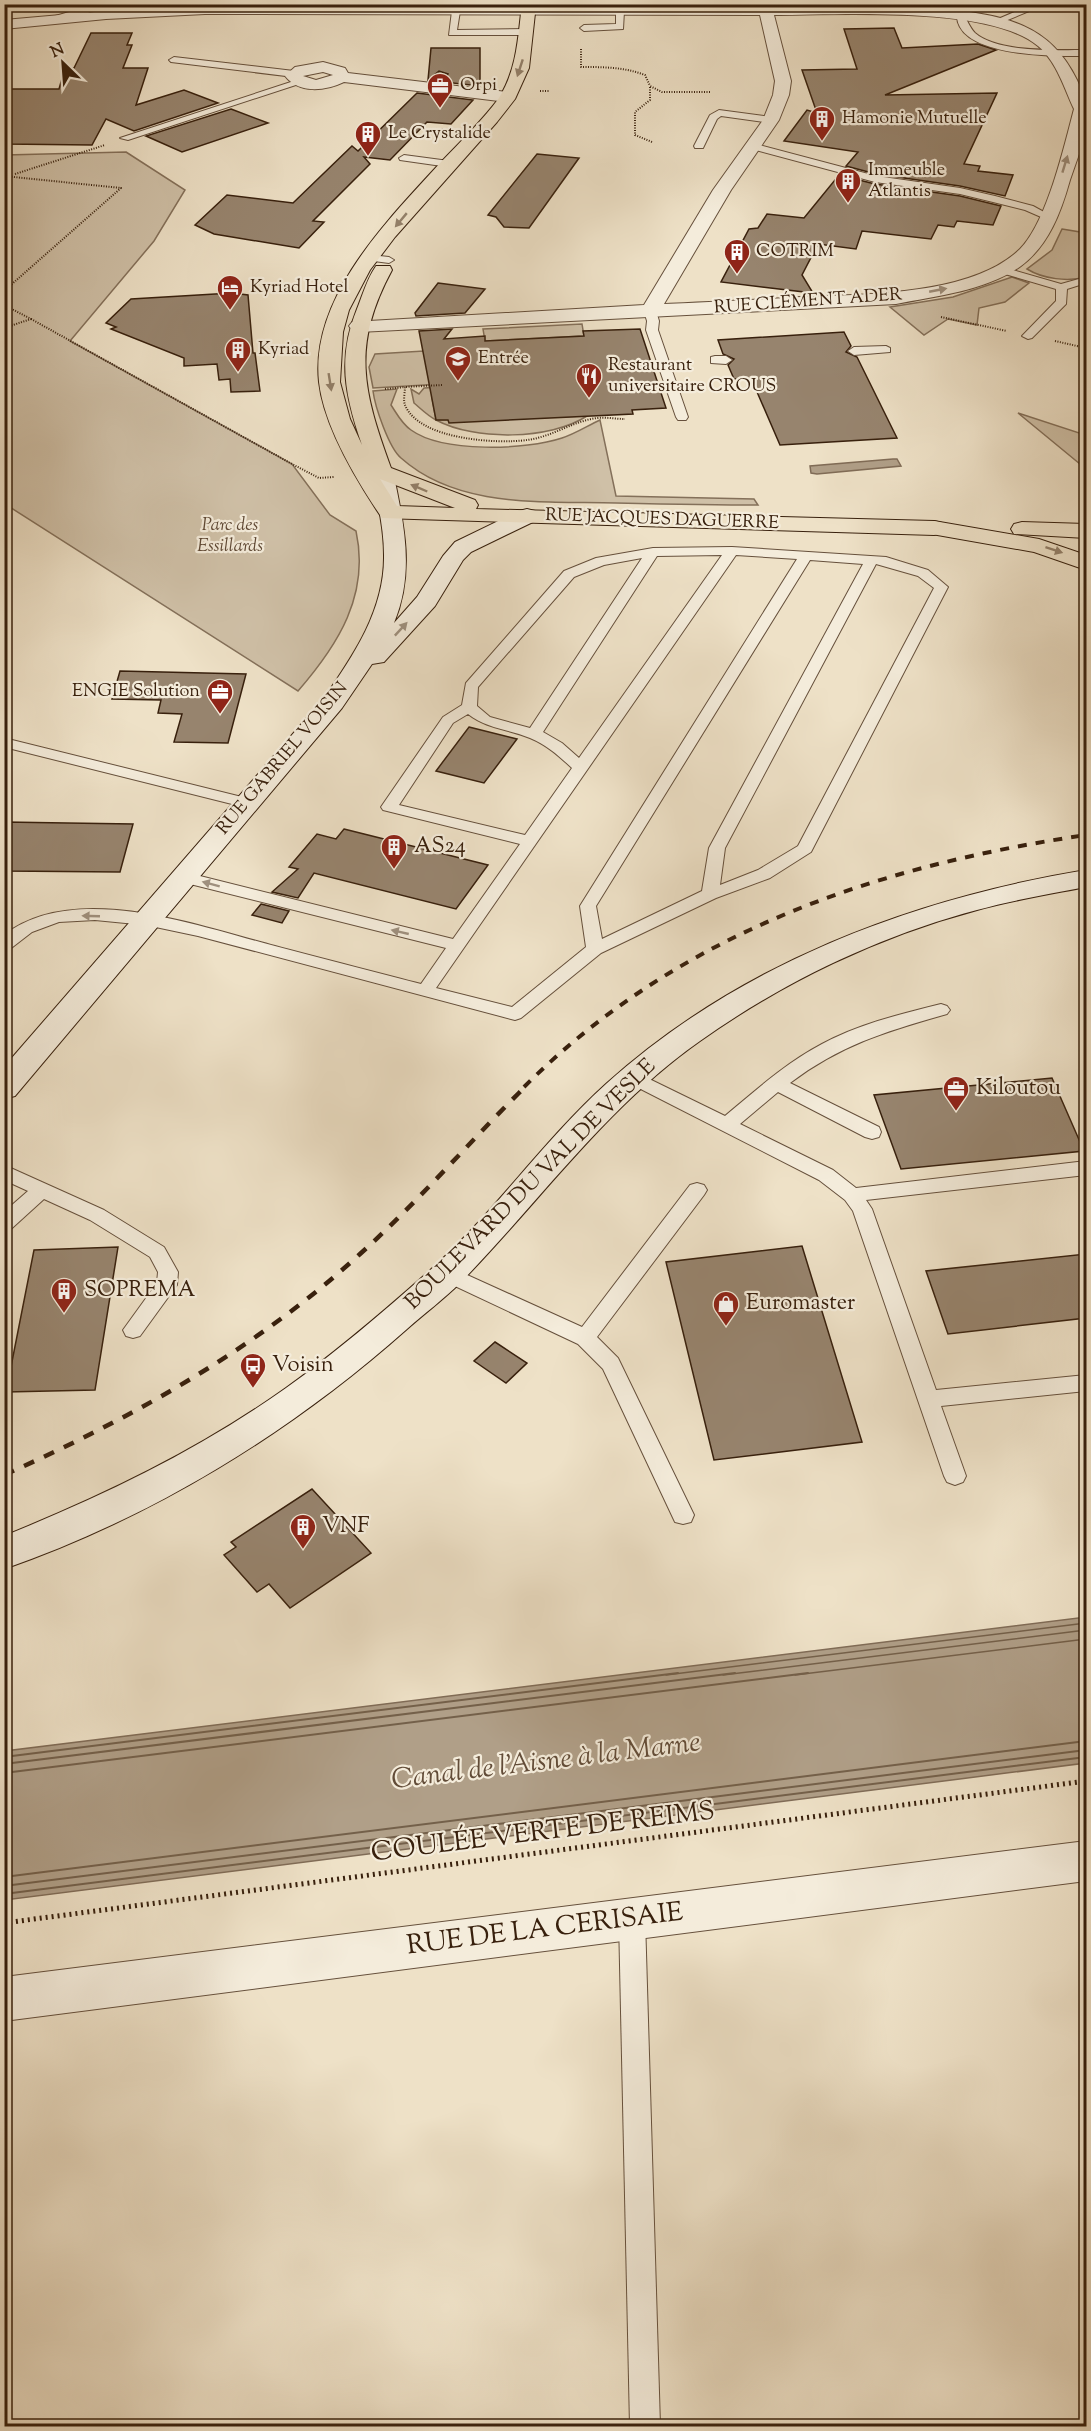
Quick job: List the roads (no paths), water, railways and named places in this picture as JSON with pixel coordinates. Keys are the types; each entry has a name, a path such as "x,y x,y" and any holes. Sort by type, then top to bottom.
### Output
{"main road":[{"name":"RUE GABRIEL VOISIN","path":"390,513 368,477 336,407 329,372 338,311 370,258 507,97 535,35 536,8"},
{"path":"457,181 531,90"},
{"path":"393,256 374,286 359,327 354,358 356,390 362,416 382,472 439,496 494,514"},
{"name":"RUE JACQUES DAGUERRE","path":"390,513 494,514 934,528"},
{"path":"934,528 1086,531"},
{"path":"934,528 1039,546 1086,563"}],"street":[{"name":"RUE CLÉMENT ADER","path":"4,25 160,12 488,11 536,8 589,11 765,11 900,7 995,22 1029,35 1052,51 1082,109 1082,128 1044,229 1026,253 1002,270 949,288 896,298 359,327"},
{"path":"650,311 722,190 771,120 781,95 783,81 765,11"},
{"path":"297,78 306,69 323,67 339,71 341,77 435,82 507,97"},
{"path":"382,472 390,513"},
{"name":"RUE GABRIEL VOISIN","path":"4,1088 333,703 373,642 384,614 394,580 390,513"},
{"path":"333,703 427,601 454,556 477,538 527,516"},
{"name":"BOULEVARD DU VAL DE VESLE","path":"4,1553 74,1525 161,1482 248,1431 335,1371 447,1274 593,1117 633,1078 689,1034 727,1008 783,975 851,944 925,917 1002,896 1086,879"},
{"name":"RUE DE LA CERISAIE","path":"4,1999 1086,1861"}],"lane":[{"path":"42,21 82,13 92,8 88,4"},
{"path":"108,4 117,9 160,12"},
{"path":"995,22 1042,4"},
{"path":"584,28 620,27 620,10"},
{"path":"456,11 452,33 535,35"},
{"path":"960,15 972,36 992,45 1017,51 1086,53"},
{"path":"174,60 297,78"},
{"path":"125,138 297,78"},
{"path":"699,146 713,117 719,113 771,120"},
{"path":"440,132 476,136"},
{"path":"755,142 787,146"},
{"path":"755,142 874,179 960,191 1029,208 1048,217"},
{"path":"404,158 449,164"},
{"path":"370,258 393,256"},
{"path":"1002,270 1061,287 1086,280"},
{"path":"1028,336 1062,302 1061,287"},
{"path":"650,311 653,321 652,330 682,417"},
{"path":"336,325 359,327"},
{"path":"854,351 886,350"},
{"path":"425,991 732,551"},
{"path":"4,945 16,932 36,922 69,916 149,918 514,1014 595,949 710,894 764,874 804,849 941,587 923,573 886,561 732,551 653,552 601,561 570,574 471,686 469,706"},
{"path":"534,734 653,552"},
{"path":"595,949 588,906 806,556"},
{"path":"710,894 717,848 872,560"},
{"path":"469,706 485,720 534,734 557,746 581,768"},
{"path":"469,706 448,720 389,807 529,841"},
{"path":"4,742 248,803"},
{"path":"184,878 457,945"},
{"path":"727,1125 775,1083 841,1042 887,1023 941,1010"},
{"path":"633,1078 826,1175 852,1195 862,1209 955,1476"},
{"path":"775,1083 873,1132"},
{"path":"852,1195 1086,1168"},
{"path":"4,1172 97,1215 157,1252 168,1272 167,1285 133,1330"},
{"path":"4,1224 42,1190"},
{"path":"585,1338 697,1190"},
{"path":"447,1274 585,1338 611,1364 683,1515"},
{"path":"928,1399 1086,1383"},
{"path":"632,1919 645,2427"}],"water":[{"path":"897,459 901,466 817,474 811,473 810,466"},
{"name":"Canal de l'Aisne à la Marne","path":"1086,1617 1086,1763 5,1900 5,1751"}],"railway":[{"path":"524,1087 584,1033 647,987 714,948 784,915 856,888 931,866 1008,848 1086,835"},
{"path":"4,1475 99,1430 145,1405 191,1379 278,1321 382,1234 526,1086"}],"place":[{"name":"Orpi","path":"440,109"},
{"name":"Hamonie Mutuelle","path":"822,142"},
{"name":"Le Crystalide","path":"368,157"},
{"name":"Immeuble Atlantis","path":"848,204"},
{"name":"COTRIM","path":"737,275"},
{"name":"Kyriad Hotel","path":"230,311"},
{"name":"Kyriad","path":"238,373"},
{"name":"Entrée","path":"458,382"},
{"name":"Restaurant universitaire CROUS","path":"589,399"},
{"name":"ENGIE Solution","path":"220,715"},
{"name":"AS24","path":"394,870"},
{"name":"Kiloutou","path":"956,1112"},
{"name":"SOPREMA","path":"64,1314"},
{"name":"Euromaster","path":"726,1327"},
{"name":"Voisin","path":"253,1389"},
{"name":"VNF","path":"303,1550"}],"park label":[{"name":"Parc des Essillards","path":"230,536"}]}
